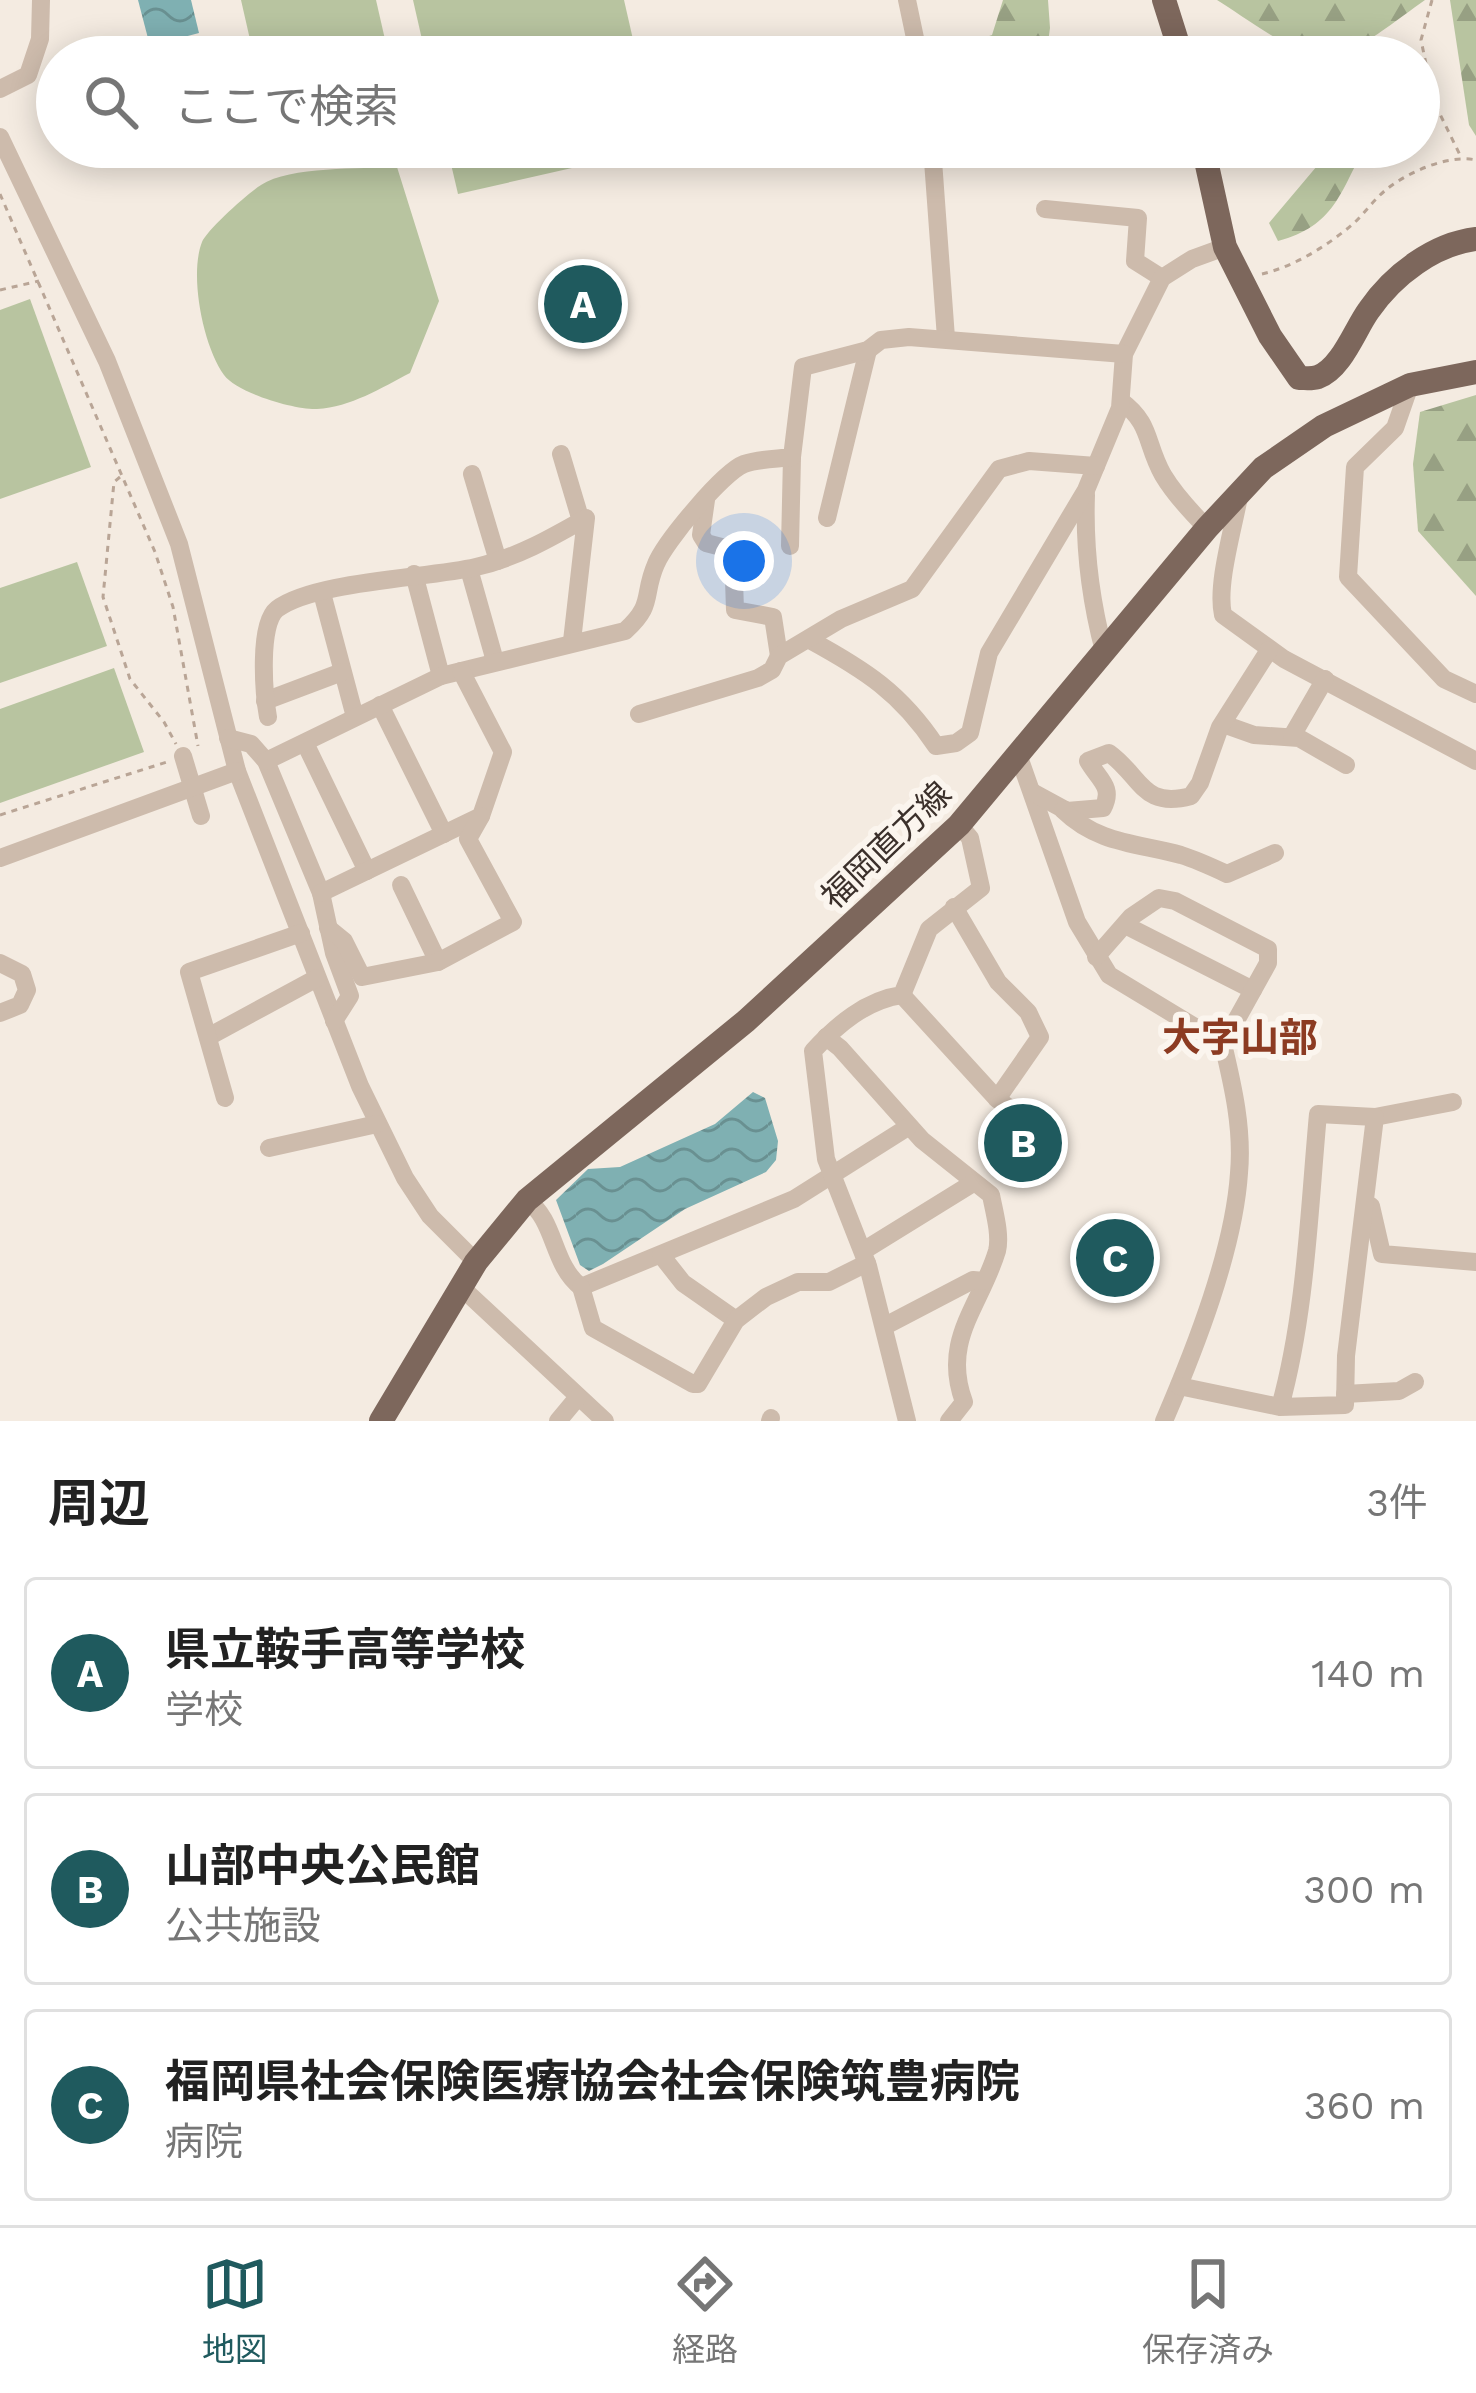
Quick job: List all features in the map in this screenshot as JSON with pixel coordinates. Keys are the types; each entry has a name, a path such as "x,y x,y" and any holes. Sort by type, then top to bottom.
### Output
{"main road":[{"path":"1164,0 1175,36"},
{"path":"1207,168 1225,247 1287,364 1300,378 1318,377 1334,364 1393,280 1456,242 1476,239"},
{"name":"福岡直方線","path":"381,1421 476,1262 527,1200 746,1021 959,825 1240,491 1324,426 1410,385 1476,372"}],"street":[{"path":"40,36 41,0"},
{"path":"888,0 908,4 915,36"},
{"path":"0,89 28,75 36,51"},
{"path":"0,137 107,361 179,544 237,771 377,1124 430,1216 476,1262"},
{"path":"934,168 946,338"},
{"path":"1045,209 1138,218 1135,261 1162,278"},
{"path":"810,640 870,672 914,713 936,746 956,743 970,733 988,653 1086,490 1121,401 1124,354 1162,278 1192,259 1225,247"},
{"path":"790,546 792,457 803,367 868,350 880,340 946,338 1124,354"},
{"path":"827,518 868,350"},
{"path":"1410,385 1395,428 1355,467 1348,577 1444,679 1476,694"},
{"path":"1121,401 1142,417 1163,476 1207,528"},
{"path":"561,454 581,521"},
{"path":"266,761 451,673 625,631 644,614 653,570 664,547 722,478 744,464 792,457"},
{"path":"779,656 842,619 912,589 999,469 1029,461 1096,466"},
{"path":"472,474 498,561"},
{"path":"1086,490 1084,549 1104,651"},
{"path":"1240,491 1229,557 1217,592 1222,615 1269,650 1476,761"},
{"path":"639,714 758,678 772,670 779,656 773,617 735,610 733,550 706,543 701,536 706,500"},
{"path":"342,672 267,709 268,621 276,610 322,593 498,561 586,518 572,641"},
{"path":"469,569 495,662"},
{"path":"328,928 344,941 362,977 438,962 512,922 469,839 482,816 503,752 451,673 414,574"},
{"path":"322,593 355,717"},
{"path":"1063,810 1103,808 1110,795 1108,788 1088,761 1109,753 1149,796 1191,796 1222,724 1269,650"},
{"path":"1292,736 1324,679"},
{"path":"380,705 444,834"},
{"path":"1222,724 1254,735 1292,736 1346,765"},
{"path":"229,738 251,744 266,761 321,893 350,996 334,1021"},
{"path":"305,743 367,871"},
{"path":"183,757 201,816"},
{"path":"1018,757 1077,922 1108,975 1223,1044"},
{"path":"0,858 237,771"},
{"path":"1032,791 1081,827 1117,842 1181,855 1227,874 1275,853"},
{"path":"321,893 482,816"},
{"path":"907,1421 865,1257 826,1159 813,1061 814,1051 848,1018 902,994 929,929 980,888 970,838 959,825"},
{"path":"400,885 438,962"},
{"path":"1096,957 1159,898 1175,901 1268,949 1268,963 1223,1044 1239,1121 1240,1173 1217,1277 1165,1421"},
{"path":"954,907 998,982 1028,1012 1040,1037 997,1099"},
{"path":"1125,925 1156,945 1253,990"},
{"path":"225,1098 189,972 301,933"},
{"path":"0,963 22,974 27,989 20,1005 0,1013"},
{"path":"208,1037 317,978"},
{"path":"902,994 997,1099 1023,1118"},
{"path":"826,1037 908,1126 991,1195 999,1246 957,1343 956,1378 964,1402 949,1421"},
{"path":"1280,1407 1304,1262 1318,1114 1376,1118 1453,1102"},
{"path":"1179,1386 1280,1407 1345,1406 1350,1321 1376,1118"},
{"path":"269,1148 377,1124"},
{"path":"581,1287 794,1199 908,1126"},
{"path":"1350,1321 1382,1254 1372,1220 1369,1171"},
{"path":"527,1200 539,1209 569,1278 581,1287 593,1328 698,1384 736,1320 784,1287 829,1282 973,1183"},
{"path":"1382,1254 1476,1262"},
{"path":"661,1255 682,1282 736,1320"},
{"path":"885,1326 974,1280 984,1281"},
{"path":"461,1287 604,1421"},
{"path":"1345,1394 1389,1393 1415,1382"},
{"path":"558,1421 578,1397"}],"path":[{"path":"1422,36 1432,0"},
{"path":"1440,114 1462,158"},
{"path":"1440,165 1462,158 1476,160"},
{"path":"1243,280 1293,266 1352,226 1385,190 1404,177 1431,168"},
{"path":"0,194 155,552 173,607 200,742 183,757 0,815"},
{"path":"0,290 39,281"},
{"path":"122,475 114,482 103,597 130,679 164,722 183,757"}],"green space":[{"path":"241,0 376,0 384,36 249,36"},
{"path":"413,0 624,0 632,36 421,36"},
{"path":"1003,0 1048,0 1049,36 992,35"},
{"path":"1217,0 1425,0 1374,36 1273,36"},
{"path":"1450,0 1476,0 1476,136 1469,125"},
{"path":"397,168 439,301 410,373 354,401 317,409 267,399 224,375 200,310 197,273 205,236 247,196 289,174"},
{"path":"452,168 572,168 458,194"},
{"path":"1315,168 1354,168 1334,205 1312,226 1278,241 1269,223"},
{"path":"30,299 91,467 0,499 0,310"},
{"path":"1476,395 1476,596 1418,531 1413,464 1420,412"},
{"path":"77,562 107,646 0,683 0,588"},
{"path":"114,668 144,752 0,803 0,709"}],"water":[{"path":"138,0 191,0 199,33 147,36"},
{"path":"753,1092 765,1098 778,1141 776,1160 766,1172 685,1209 589,1271 580,1265 556,1200 588,1169 620,1167 715,1124"}],"place":[{"name":"県立鞍手高等学校","path":"583,304"},
{"name":"山部中央公民館","path":"1023,1143"},
{"name":"福岡県社会保険医療協会社会保険筑豊病院","path":"1115,1258"}],"district":[{"name":"大字山部","path":"1240,1037"}]}
